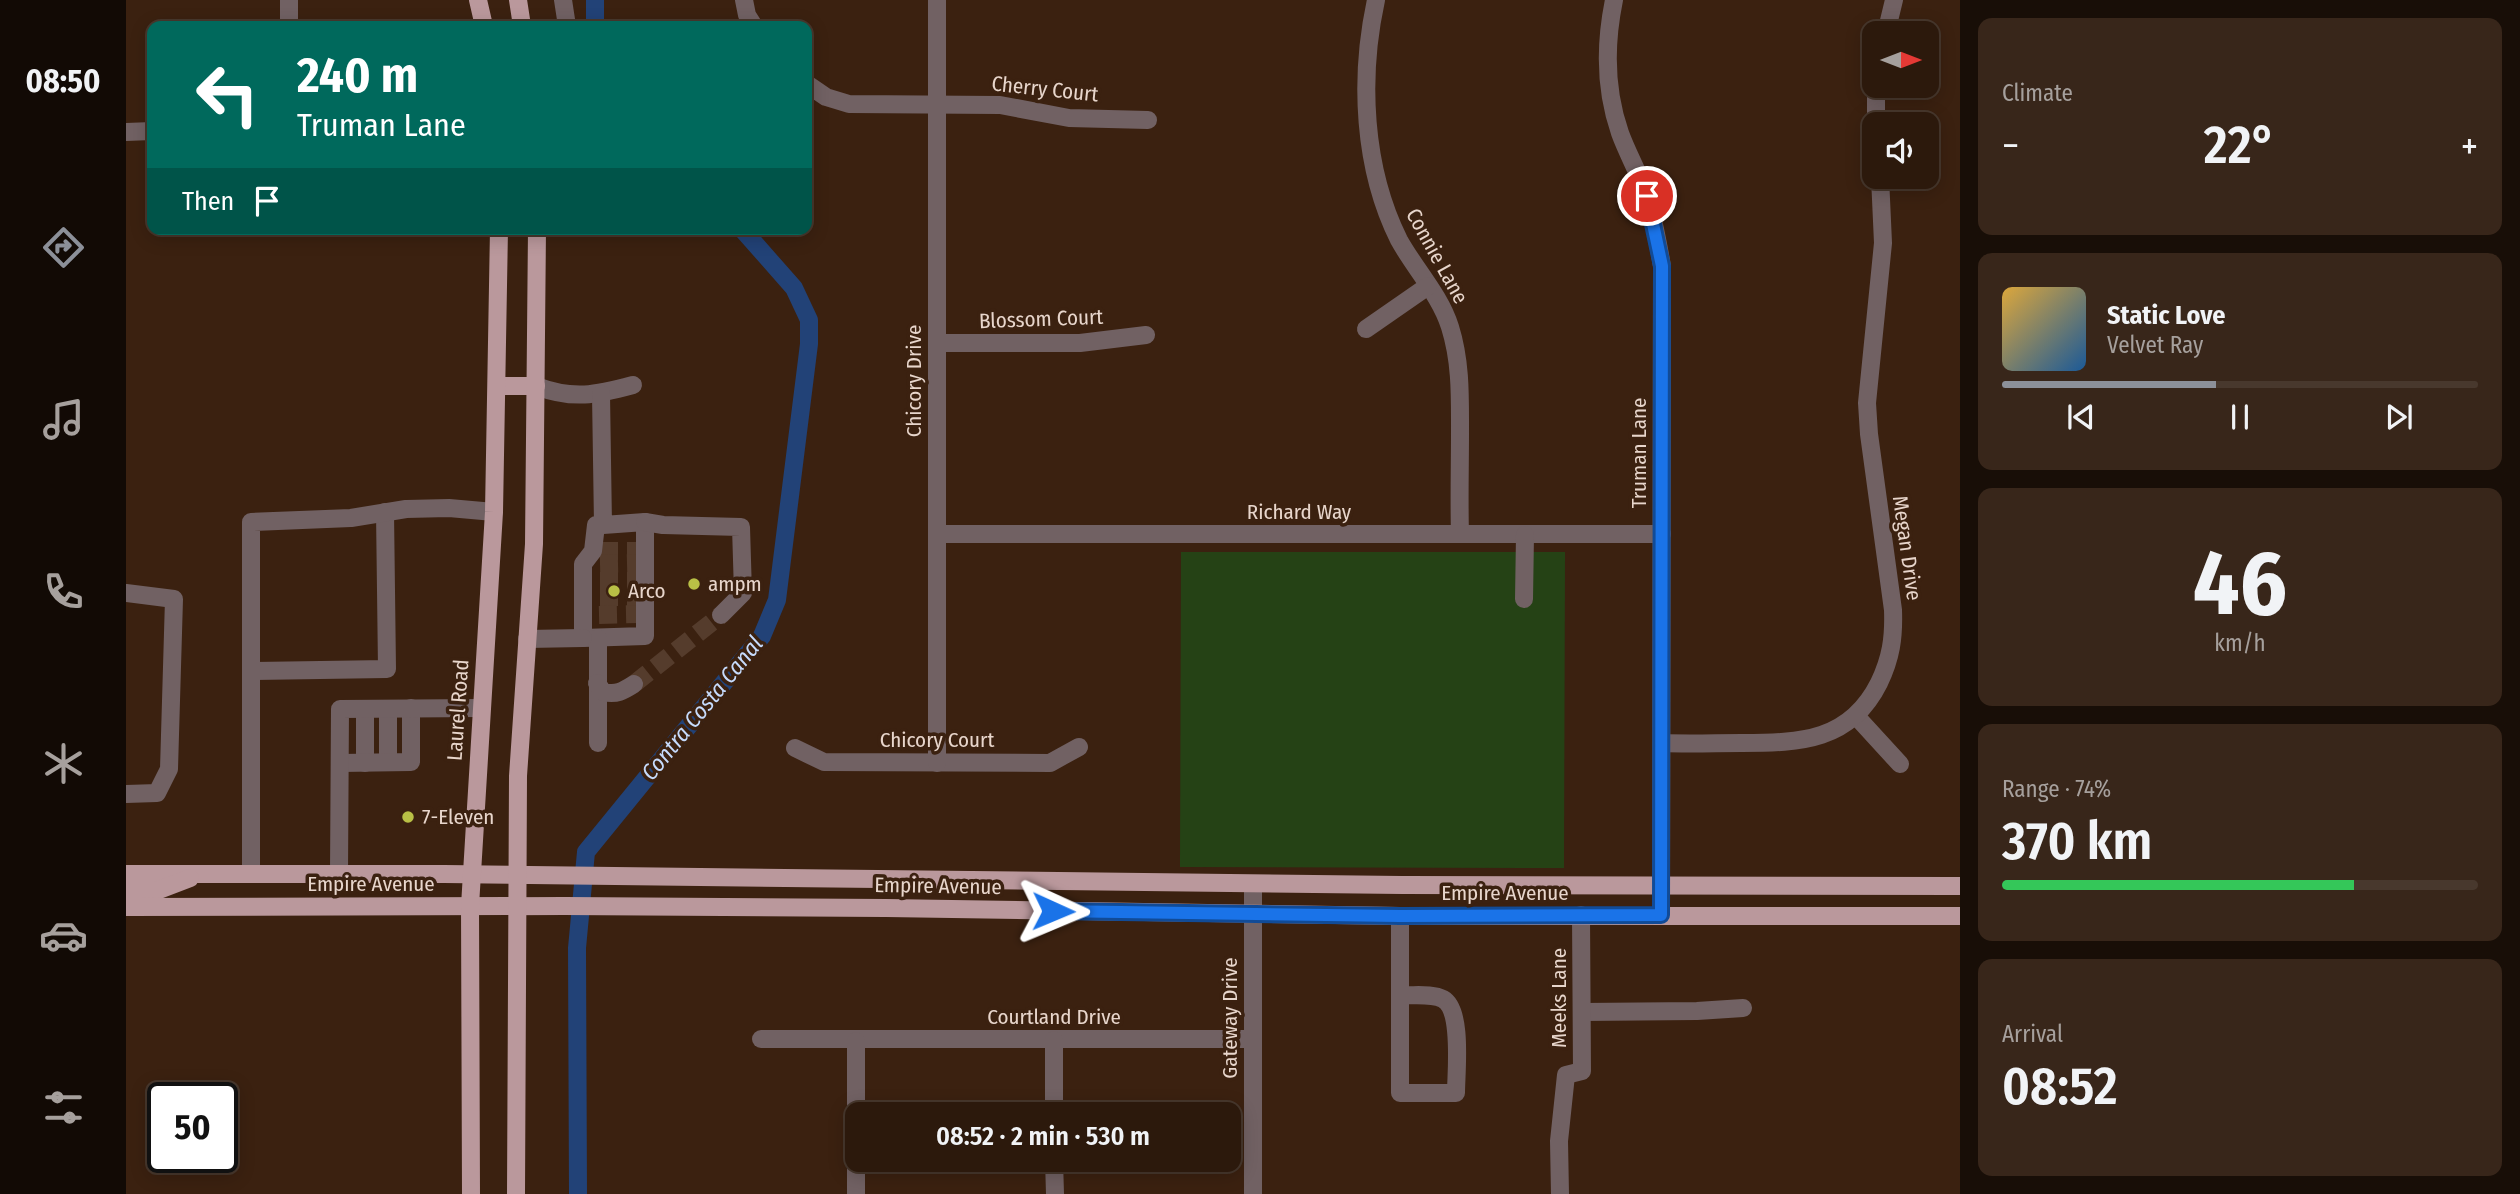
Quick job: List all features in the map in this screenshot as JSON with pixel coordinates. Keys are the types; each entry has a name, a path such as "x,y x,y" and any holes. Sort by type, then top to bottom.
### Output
{"main road":[{"path":"478,0 483,21"},
{"path":"518,0 521,21"},
{"name":"Laurel Road","path":"471,1194 470,906 494,512 499,235"},
{"path":"516,1194 518,776 534,544 537,235"},
{"path":"497,386 536,386"},
{"name":"Empire Avenue","path":"126,874 601,876 1253,884 1960,886"},
{"path":"126,891 156,891 197,875"},
{"name":"Empire Avenue","path":"126,907 601,906 1400,916 1960,916"}],"street":[{"path":"289,0 289,21"},
{"path":"563,0 566,21"},
{"path":"744,0 750,21"},
{"name":"Chicory Drive","path":"937,0 937,763"},
{"name":"Connie Lane","path":"1376,0 1368,56 1367,102 1373,160 1385,205 1398,237 1450,326 1458,359 1460,534"},
{"name":"Truman Lane","path":"1614,0 1609,24 1607,68 1611,103 1620,133 1647,196 1662,266 1661,915"},
{"path":"1889,21 1894,0"},
{"name":"Cherry Court","path":"812,87 826,97 849,104 1000,105 1069,118 1148,120"},
{"path":"126,132 147,131"},
{"name":"Megan Drive","path":"1662,743 1786,743 1815,738 1837,729 1856,716 1872,696 1889,663 1894,637 1893,610 1867,403 1883,253 1880,189"},
{"path":"1366,329 1428,286"},
{"name":"Blossom Court","path":"937,343 1080,343 1146,335"},
{"path":"536,386 560,395 601,394 634,385"},
{"path":"601,394 603,525"},
{"path":"251,874 251,522 351,518 406,509 449,508 494,512"},
{"path":"252,671 387,669 385,512"},
{"path":"527,639 645,636 642,581 645,522"},
{"path":"598,743 597,683 590,638 596,525 645,522 741,527 743,593 721,615"},
{"name":"Richard Way","path":"937,534 1662,534"},
{"path":"1524,599 1525,535"},
{"path":"126,593 174,599 169,769 157,793 126,794"},
{"path":"597,683 603,692 613,694 619,694 634,684"},
{"path":"340,763 411,762 411,708"},
{"path":"339,874 340,709 480,708"},
{"path":"365,709 365,762"},
{"path":"388,709 388,762"},
{"path":"1856,716 1900,765"},
{"name":"Chicory Court","path":"795,748 824,762 937,763 1050,762 1079,747"},
{"name":"Gateway Drive","path":"1253,884 1253,1194"},
{"name":"Meeks Lane","path":"1560,1194 1559,1141 1566,1075 1582,1071 1581,915"},
{"path":"1400,916 1400,995 1400,1093 1456,1093 1456,1017 1450,1004 1442,998 1432,996 1400,995"},
{"path":"1582,1012 1743,1008"},
{"name":"Courtland Drive","path":"761,1039 1252,1039"},
{"path":"1054,1040 1054,1102"},
{"path":"856,1041 856,1194"},
{"path":"1055,1172 1055,1194"}],"green space":[{"path":"1181,552 1565,552 1564,868 1180,867"}],"waterway":[{"name":"Contra Costa Canal","path":"595,0 595,21"},
{"name":"Contra Costa Canal","path":"578,1194 577,948 586,852 762,636 777,600 809,344 809,320 794,288 747,235"}],"tunnel":[{"path":"600,551 639,551"},
{"path":"600,564 640,563"},
{"path":"600,581 640,581"},
{"path":"600,597 639,597"},
{"path":"599,615 640,614"},
{"path":"634,684 721,615"}],"place":[{"name":"ampm","path":"694,584"},
{"name":"Arco","path":"614,591"},
{"name":"7-Eleven","path":"408,817"}],"route":[{"path":"1053,911 1400,916 1661,915 1662,266 1647,196"}]}
